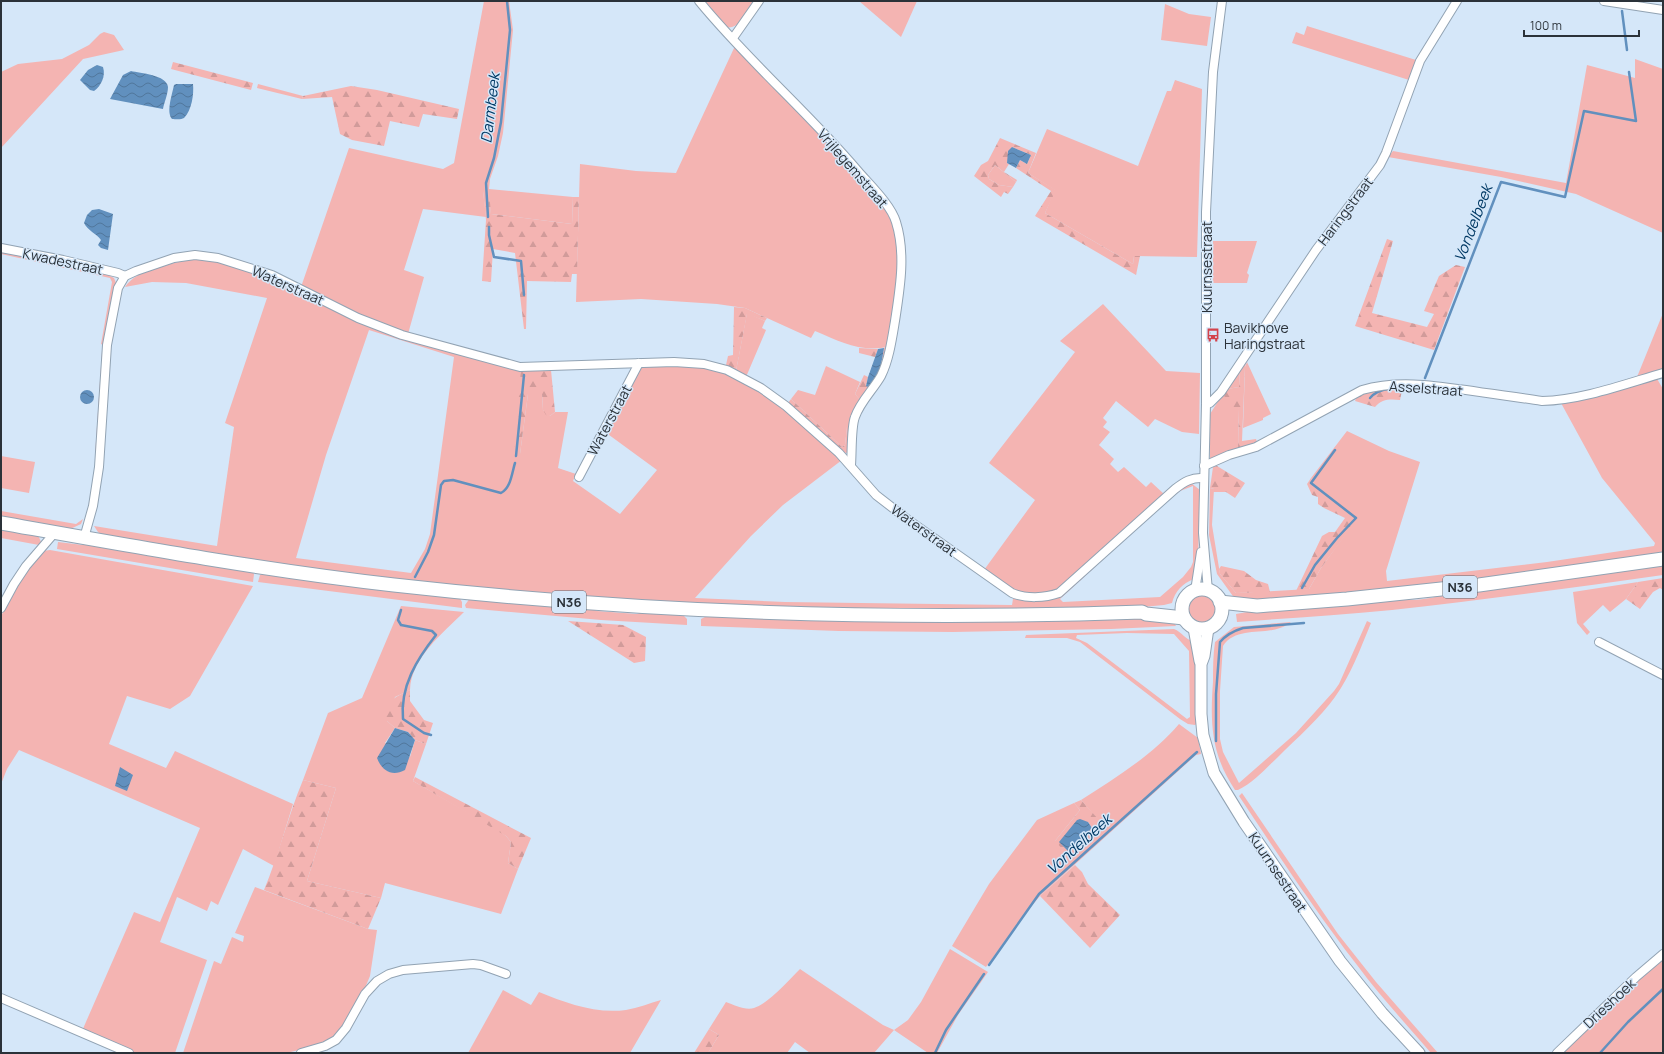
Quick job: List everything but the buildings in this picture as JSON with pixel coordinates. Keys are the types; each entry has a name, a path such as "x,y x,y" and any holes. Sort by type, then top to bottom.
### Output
{"main road":[{"name":"N36","path":"1,524 258,567 385,584 472,594 631,607 771,614 911,617 1051,616 1142,612 1184,618"},
{"name":"N36","path":"1220,602 1257,606 1355,598 1463,586 1663,559"},
{"name":"N36","path":"1142,612 1175,605 1202,591"},
{"path":"1202,591 1215,595 1220,602 1221,616"},
{"path":"1185,599 1182,605 1184,618 1188,624 1194,628 1208,628"},
{"name":"N36","path":"1208,628 1218,621 1221,616 1257,606"}],"street":[{"name":"Vrijlegemstraat","path":"699,1 848,158 886,205 896,220 902,256 901,279 895,322 885,366 880,377 854,418 851,465"},
{"path":"733,38 759,1"},
{"name":"Kuurnsestraat","path":"1202,591 1203,478 1206,404 1206,212 1213,72 1222,1"},
{"name":"Haringstraat","path":"1206,404 1210,403 1221,392 1316,250 1380,165 1386,153 1420,62 1457,1"},
{"path":"1604,1 1663,10"},
{"name":"Kwadestraat","path":"1,248 63,260 125,276"},
{"name":"Waterstraat","path":"125,276 174,258 207,256 243,265 272,275 358,318 402,335 520,367 674,362 704,364 727,370 761,388 786,406 851,465 876,494 907,519 1012,593 1020,597 1051,596 1059,593 1175,489 1186,481 1196,477 1203,478"},
{"path":"84,538 93,506 99,467 107,345 118,288 125,276"},
{"name":"Waterstraat","path":"579,476 639,363"},
{"name":"Asselstraat","path":"1204,466 1229,455 1256,447 1362,390 1380,385 1430,385 1542,401 1557,401 1574,398 1663,373"},
{"path":"1,608 26,566 51,537 52,532"},
{"name":"Kuurnsestraat","path":"1202,591 1203,533"},
{"name":"Kuurnsestraat","path":"1194,628 1201,664 1201,714 1203,735 1214,774 1244,822 1340,961 1382,1013 1419,1053"},
{"name":"Kuurnsestraat","path":"1201,664 1204,656 1208,628"},
{"path":"1600,642 1663,675"},
{"name":"Drieshoek","path":"1557,1053 1663,954"},
{"path":"301,1053 325,1046 336,1040 346,1028 365,994 377,981 394,972 473,964 481,965 506,974"},
{"path":"1,998 129,1053"}],"green space":[{"path":"484,1 509,1 513,30 503,133 498,156 490,179 489,189 573,197 572,224 491,214 488,191 483,191 486,217 423,209 404,270 424,277 408,334 381,325 301,287 349,148 443,169 454,163"},
{"path":"702,1 756,1 739,23 735,26 725,27"},
{"path":"859,1 917,1 901,37"},
{"path":"1165,4 1189,14 1211,17 1207,46 1161,40"},
{"path":"1307,26 1416,60 1409,80 1292,43 1296,32 1304,35"},
{"path":"104,32 114,35 124,50 83,59 1,148 1,72 18,64 62,59 89,45"},
{"path":"735,46 812,123 884,206 895,226 900,267 888,347 859,347 815,331 811,338 745,308 717,304 641,299 576,302 580,164 636,171 676,173"},
{"path":"1635,59 1663,69 1663,233 1576,194 1501,177 1388,157 1393,151 1566,183 1587,65 1635,78"},
{"path":"173,62 253,83 251,90 171,69"},
{"path":"1175,80 1202,89 1197,257 1134,256 1133,264 1045,213 1055,190 1028,173 1047,129 1138,166 1167,91 1171,91"},
{"path":"258,84 303,96 302,99 257,88"},
{"path":"351,86 377,90 459,109 457,119 423,114 419,127 390,121 384,146 352,140 340,134 332,97 302,99 303,96"},
{"path":"1000,138 1036,153 1028,173 1056,190 1045,213 1133,264 1134,256 1140,256 1136,275 1035,216 1051,191 1016,168 1020,160 1027,164 1031,155 1012,147 1007,163 1009,164 1004,172 1017,180 1016,182 995,165 988,175 989,179 999,185 1013,187 1008,194 1004,192 1001,197 974,176 981,165 988,161"},
{"path":"995,165 1016,182 1013,187 999,185 989,179 988,175"},
{"path":"483,191 489,191 491,214 572,224 573,197 579,197 577,274 572,274 571,282 527,281 526,329 524,329 515,253 493,249 491,282 482,281 486,220"},
{"path":"1387,239 1393,241 1372,313 1427,327 1434,314 1424,311 1439,276 1456,265 1465,267 1434,350 1355,326"},
{"path":"1213,241 1257,241 1247,273 1249,275 1247,283 1213,283"},
{"path":"1,250 98,270 114,278 116,283 103,345 101,344 112,282 110,278 1,254"},
{"path":"188,260 207,260 274,278 365,323 521,369 520,454 528,394 542,394 543,410 550,416 555,412 568,412 558,468 576,474 573,481 620,514 657,470 605,432 642,366 702,366 726,372 777,403 842,460 783,505 751,536 695,598 785,602 1012,605 1013,599 1041,600 1058,598 1178,489 1191,483 1200,490 1198,560 1194,579 1180,588 1172,603 1164,605 1132,608 848,612 600,597 594,600 521,594 294,567 104,537 94,526 217,546 234,427 225,423 267,298 186,283 152,282 125,287 130,281 145,272 162,266","holes":["369,330 454,357 430,534 425,549 411,573 296,558 326,455","1193,486 1193,562 1183,577 1160,597 1063,602 1060,599 1156,511 1180,491"]},
{"path":"1103,304 1166,371 1200,373 1199,434 1182,432 1155,419 1148,427 1116,401 1103,418 1107,422 1103,427 1110,432 1099,445 1114,459 1110,464 1118,472 1124,467 1146,487 1151,482 1164,494 1058,591 1035,594 1018,591 1010,588 984,570 1035,500 989,463 1075,352 1060,341"},
{"path":"734,307 745,308 767,318 765,321 747,314 736,371 726,365 728,356 733,355"},
{"path":"747,313 765,321 762,328 766,330 746,377 736,371"},
{"path":"1663,313 1663,370 1637,377"},
{"path":"888,347 883,366 861,401 855,394 864,375 868,377 866,386 881,363 884,348"},
{"path":"859,348 878,349 875,357 859,353"},
{"path":"102,351 104,352 98,457 95,456"},
{"path":"1247,358 1245,367 1242,441 1256,439 1257,442 1238,448 1239,409 1230,407 1224,396 1227,389 1239,387 1240,368"},
{"path":"1247,362 1271,414 1263,418 1263,420 1243,428 1245,367"},
{"path":"826,366 860,382 855,394 861,401 851,427 847,427 845,445 842,447 791,399 798,390 815,395"},
{"path":"1240,368 1239,387 1227,389"},
{"path":"521,369 551,370 555,412 550,416 546,415 543,410 542,394 528,394 520,454 514,452"},
{"path":"1656,377 1663,389 1663,554 1561,569 1458,581 1252,601 1235,599 1217,574 1209,535 1210,488 1214,489 1212,525 1220,574 1236,593 1309,589 1321,568 1357,518 1314,484 1311,478 1347,431 1389,451 1420,462 1386,571 1387,581 1547,562 1654,546 1655,543 1602,478 1561,403"},
{"path":"1403,386 1400,400 1386,400 1380,402 1375,407 1355,401 1358,394"},
{"path":"1224,392 1239,409 1238,448 1211,460 1210,414"},
{"path":"791,399 842,447 845,445 847,427 851,427 849,451 846,453 842,452 788,403"},
{"path":"1,456 35,462 29,493 1,488"},
{"path":"1217,466 1245,483 1235,498 1226,492 1213,492 1214,489 1210,488 1213,467"},
{"path":"1311,478 1314,484 1358,518 1321,568 1309,589 1296,591 1322,536 1329,532 1335,532 1345,518 1318,504 1318,497 1312,495 1307,484"},
{"path":"1,511 76,524 83,519 81,524 68,530 1,518"},
{"path":"1,527 38,535 41,542 39,545 1,538"},
{"path":"58,542 83,545 85,542 251,570 254,574 253,582 57,549"},
{"path":"50,550 253,586 190,696 170,709 127,696 109,744 166,768 175,751 293,804 274,866 243,849 218,905 211,901 207,911 177,897 160,942 207,960 175,1053 136,1053 82,1031 134,912 160,922 200,828 19,750 7,769 1,784 1,616 21,578 43,551"},
{"path":"1663,563 1663,575 1595,585 1392,610 1237,622 1236,614 1253,611 1396,598 1408,600 1423,599 1449,592"},
{"path":"1221,566 1244,571 1256,580 1268,584 1270,592 1236,593 1220,574 1219,569"},
{"path":"264,572 459,597 462,602 462,608 258,582 260,575"},
{"path":"1663,578 1663,590 1660,588 1653,592 1640,609 1626,599 1638,582"},
{"path":"1638,582 1626,599 1610,612 1603,605 1583,624 1590,632 1587,635 1577,623 1573,592"},
{"path":"1202,594 1213,598 1217,609 1213,620 1202,624 1191,620 1187,609 1191,598"},
{"path":"470,598 591,608 597,611 683,615 687,619 687,625 601,620 466,608 465,605"},
{"path":"401,606 464,612 438,637 422,657 412,678 410,690 395,697 387,721 395,728 385,743 410,757 415,740 426,744 413,781 498,830 511,842 508,863 518,869 501,914 385,883 381,898 307,881 336,788 303,780 328,713 362,698"},
{"path":"707,616 1154,616 1172,620 1176,626 1111,629 953,632 839,631 701,626 701,619"},
{"path":"568,621 623,625 646,637 645,661 634,663"},
{"path":"1367,621 1371,623 1355,661 1346,680 1329,705 1308,728 1259,775 1244,787 1235,790 1221,764 1212,725 1213,662 1215,642 1234,627 1291,622 1283,627 1273,630 1249,632 1235,636 1228,640 1223,646 1220,691 1220,739 1223,752 1239,783 1296,733 1334,691 1339,684"},
{"path":"1177,630 1188,639 1194,641 1198,722 1195,725 1188,724 1180,719 1080,642 1067,638 1025,638 1026,635","holes":["1127,633 1174,634 1189,651 1190,717 1187,719 1087,643 1076,638 1077,635"]},
{"path":"410,690 410,701 424,720 433,723 426,744 415,740 408,732 395,728 380,715 386,706 393,700"},
{"path":"1179,724 1198,738 1201,754 1196,755 1040,896 1023,916 986,967 952,946 989,884 1037,820 1074,803 1080,810 1055,841 1094,826 1106,829 1081,800 1146,756"},
{"path":"415,777 531,838 518,869 508,863 511,842 506,836 413,781"},
{"path":"303,780 336,788 307,881 381,898 368,929 264,890"},
{"path":"1242,793 1338,934 1376,982 1438,1053 1431,1053 1393,1010 1341,945 1296,882 1239,796"},
{"path":"1081,800 1107,829 1099,833 1094,826 1092,828 1088,822 1059,842 1069,852 1067,854 1055,841 1080,810 1074,803"},
{"path":"1075,865 1082,872 1088,884 1120,915 1090,948 1040,896"},
{"path":"255,887 368,929 377,930 370,976 362,995 343,1028 332,1039 317,1046 286,1053 183,1053 214,961 221,964 232,937 243,942 244,936 235,933"},
{"path":"950,949 988,972 958,1015 937,1053 928,1053 894,1030 908,1020 921,1002"},
{"path":"1663,958 1663,1053 1561,1053 1596,1018"},
{"path":"800,969 883,1025 894,1030 874,1053 810,1053 795,1042 787,1053 708,1053 719,1035 709,1029 726,1002 747,1009 760,1006 778,991"},
{"path":"503,990 531,1005 539,992 581,1007 614,1011 639,1007 661,1000 630,1053 468,1053"},
{"path":"709,1029 719,1035 708,1053 694,1053"}],"water":[{"path":"97,65 103,67 104,74 101,84 94,91 90,90 80,80 88,70"},
{"path":"131,71 158,77 166,83 168,90 163,109 110,99 123,75"},
{"path":"193,84 191,106 187,115 181,119 172,119 170,116 170,103 174,85"},
{"path":"1012,147 1031,155 1027,164 1020,160 1016,168 1007,163 1008,151"},
{"path":"99,209 113,214 108,250 101,248 98,245 101,240 84,223 87,215 92,210"},
{"path":"884,348 877,375 867,387 868,377 878,349"},
{"path":"87,390 92,392 94,397 92,402 87,404 82,402 80,397 82,392"},
{"path":"395,728 408,732 415,740 405,770 392,773 388,772 379,763 377,758"},
{"path":"120,767 133,775 127,791 115,786"},
{"path":"1080,819 1088,822 1092,828 1069,852 1059,842 1077,820"}],"waterway":[{"name":"Darmbeek","path":"488,217 486,183 494,158 501,122 510,30 507,1"},
{"name":"Vondelbeek","path":"1622,11 1627,50"},
{"name":"Vondelbeek","path":"1425,378 1501,182 1565,197 1584,111 1636,121 1629,72"},
{"name":"Darmbeek","path":"489,227 489,235 494,257 521,261 524,295"},
{"name":"Darmbeek","path":"516,456 524,375"},
{"name":"Vondelbeek","path":"1370,398 1387,389 1421,389"},
{"name":"Vondelbeek","path":"1302,588 1315,565 1356,518 1311,483 1335,450"},
{"name":"Darmbeek","path":"415,577 428,552 434,535 441,485 444,481 453,480 501,493 509,484 515,463"},
{"name":"Darmbeek","path":"401,610 398,620 401,625 432,631 436,635 416,663 407,684 403,707 403,719 424,733 431,735"},
{"name":"Vondelbeek","path":"1216,741 1216,694 1220,642 1236,630 1243,628 1304,623"},
{"name":"Vondelbeek","path":"989,965 1039,894 1197,752"},
{"name":"Vondelbeek","path":"935,1053 946,1030 984,974"},
{"path":"1600,1053 1628,1022 1663,989"}],"place":[{"name":"Bavikhove Haringstraat","path":"1213,335"}]}
